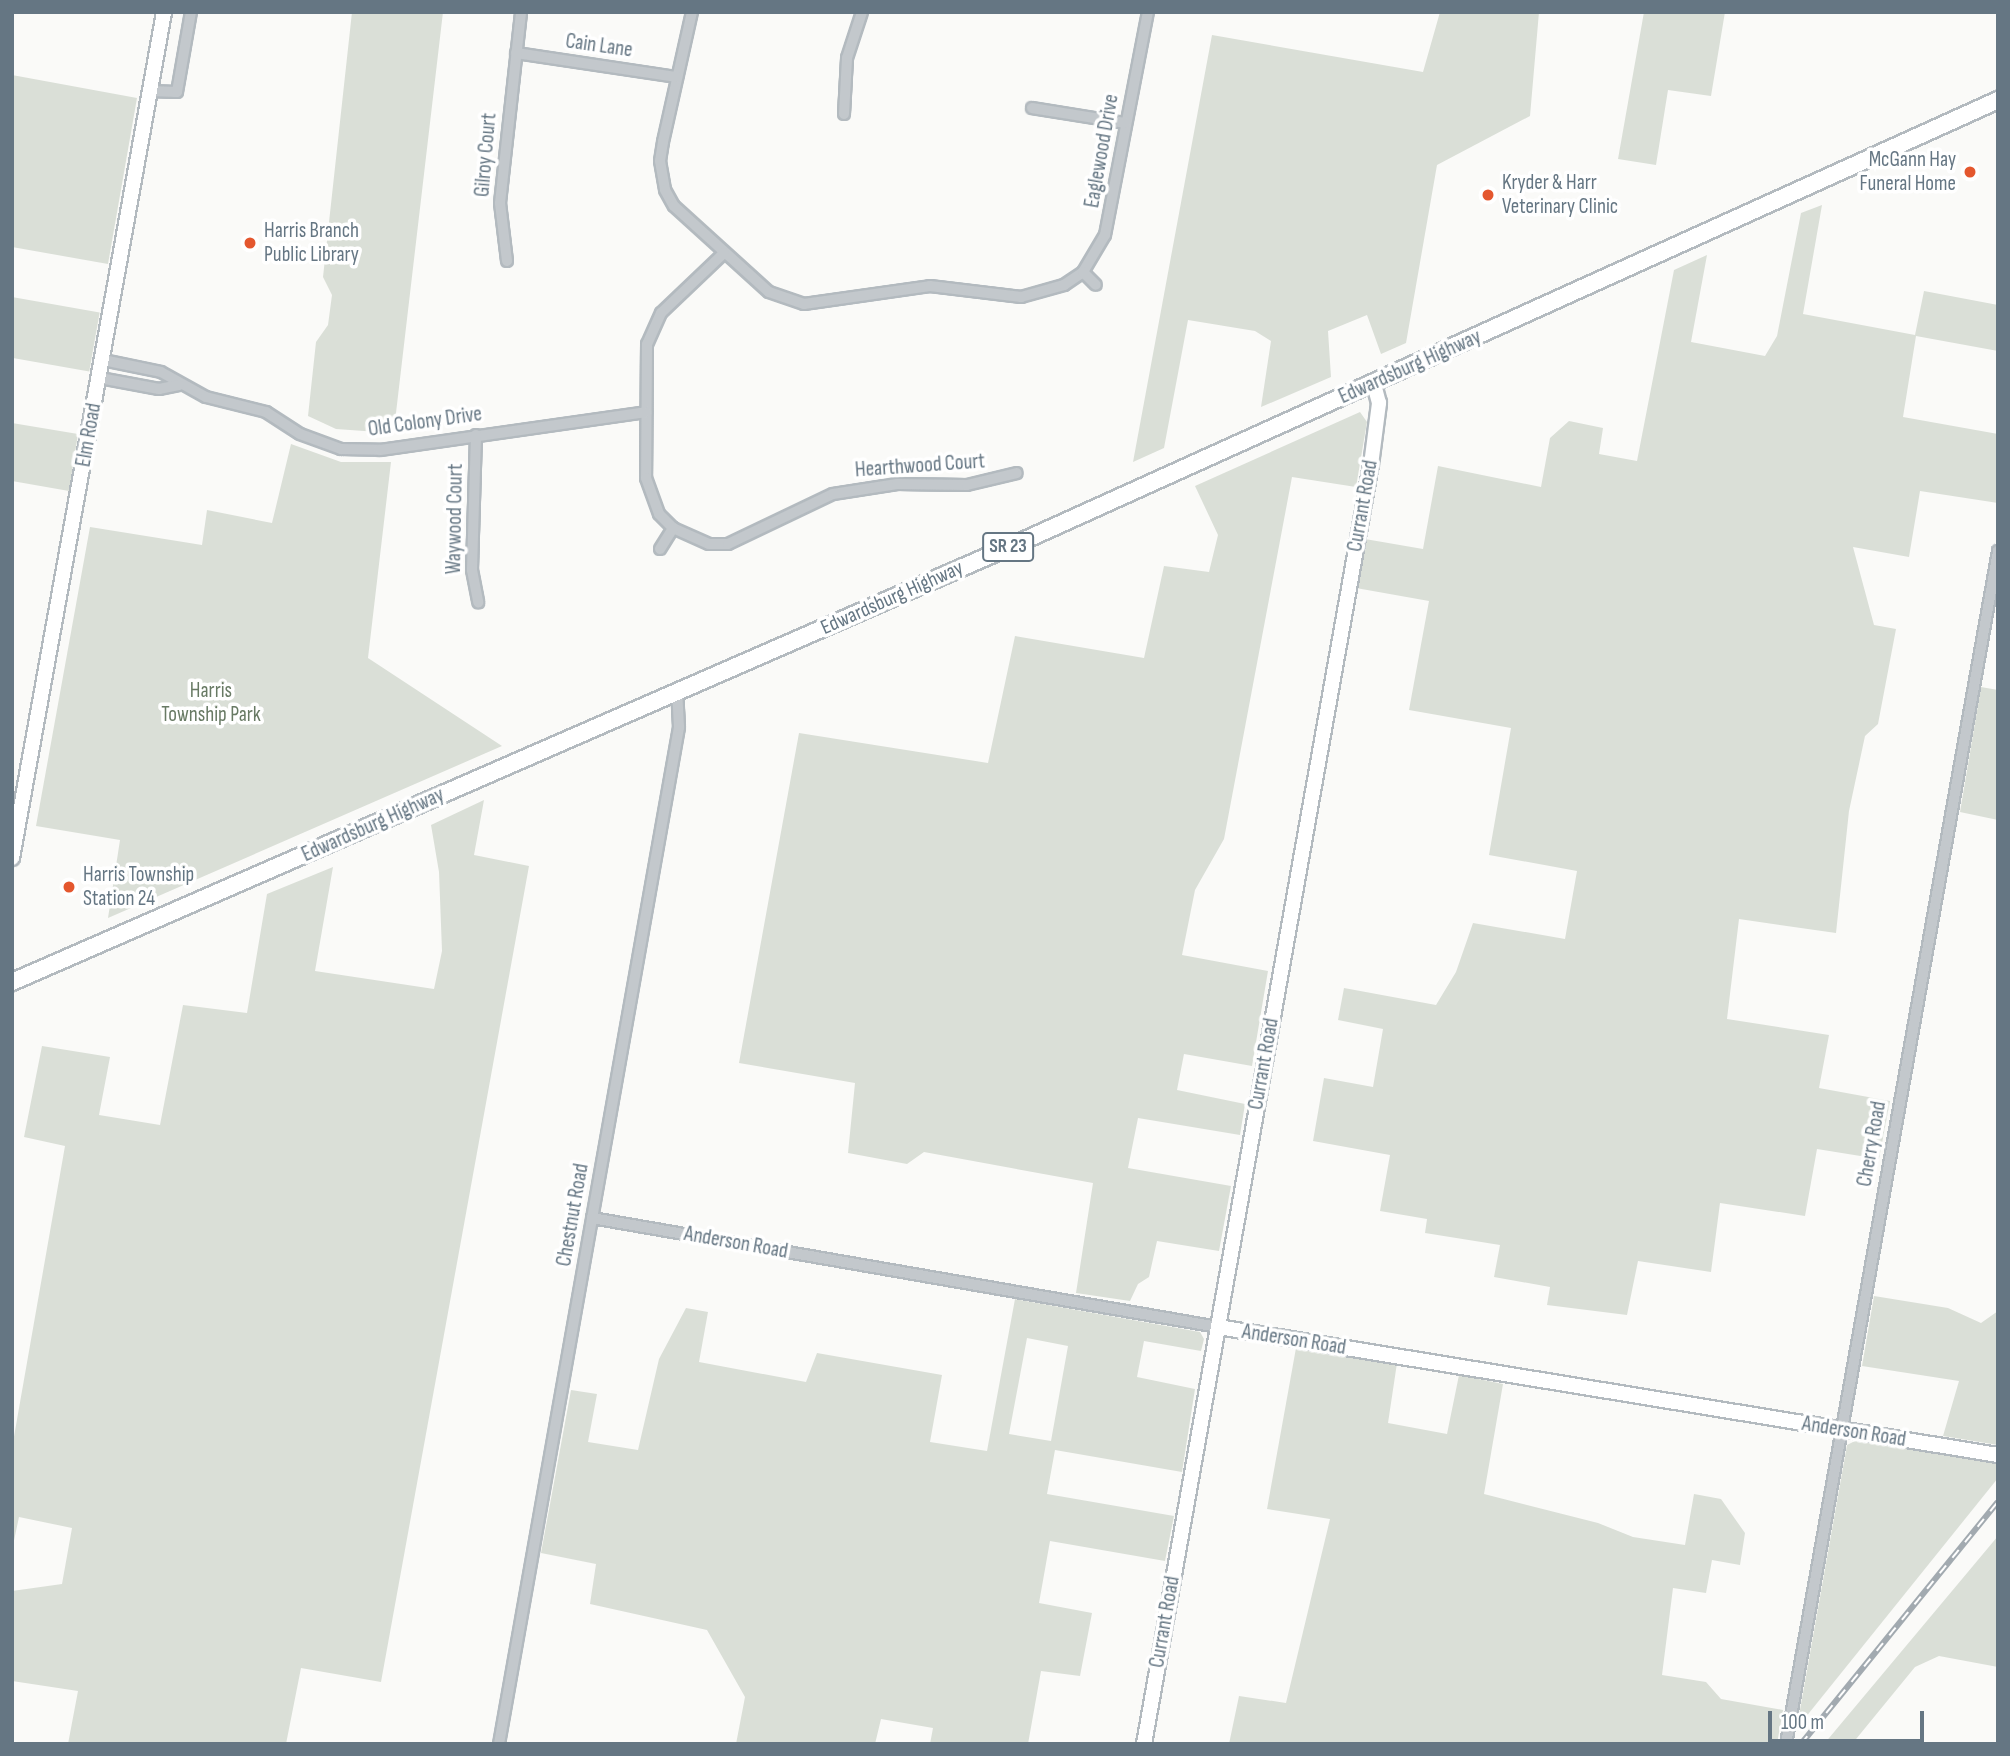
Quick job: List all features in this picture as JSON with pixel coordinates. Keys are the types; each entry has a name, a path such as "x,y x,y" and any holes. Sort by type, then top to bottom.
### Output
{"main road":[{"name":"Edwardsburg Highway","path":"12,982 1374,384 1998,100"}],"street":[{"name":"Elm Road","path":"12,858 19,788 100,378 164,12"},
{"path":"150,91 177,92 191,12"},
{"name":"Gilroy Court","path":"507,261 500,203 521,12"},
{"path":"692,12 661,152 663,183 674,206 769,292 804,304 930,286 1021,297 1064,285 1083,272 1096,285"},
{"path":"845,114 847,58 862,12"},
{"name":"Eaglewood Drive","path":"1083,272 1105,234 1149,12"},
{"name":"Cain Lane","path":"516,53 677,77"},
{"path":"1032,108 1126,122"},
{"path":"660,549 673,528 650,496 645,368 651,328 661,313 724,253"},
{"name":"Old Colony Drive","path":"103,360 160,372 179,385 265,412 300,434 341,449 380,450 646,412"},
{"name":"Old Colony Drive","path":"100,378 159,389 179,385"},
{"name":"Currant Road","path":"1144,1744 1373,453 1379,403 1374,384"},
{"name":"Waywood Court","path":"476,435 472,570 478,602"},
{"name":"Hearthwood Court","path":"673,528 709,544 728,544 843,492 897,484 967,485 1017,473"},
{"name":"Cherry Road","path":"1786,1744 1998,551"},
{"name":"Chestnut Road","path":"499,1744 679,727 677,692"},
{"name":"Anderson Road","path":"592,1218 1218,1327 1998,1455"}],"green space":[{"path":"352,12 443,12 394,430 378,432 336,429 308,416 316,342 328,325 332,295 323,277"},
{"path":"1440,12 1539,12 1530,116 1437,165 1406,343 1381,354 1367,315 1328,331 1331,377 1261,407 1271,341 1255,331 1188,320 1164,448 1133,462 1212,35 1423,72"},
{"path":"1644,12 1725,12 1711,96 1668,90 1656,165 1618,159"},
{"path":"12,75 137,98 108,264 12,247"},
{"path":"1822,205 1803,314 1915,335 1924,291 1998,305 1998,351 1916,336 1903,417 1998,434 1998,503 1920,491 1909,557 1853,547 1874,625 1896,629 1878,724 1865,736 1849,811 1836,933 1739,919 1727,1019 1829,1035 1819,1088 1890,1101 1879,1159 1817,1149 1805,1216 1720,1203 1711,1272 1638,1261 1627,1315 1547,1305 1550,1287 1494,1277 1500,1245 1425,1233 1427,1219 1380,1211 1390,1155 1313,1141 1324,1078 1373,1087 1383,1029 1338,1020 1344,988 1436,1005 1456,972 1473,923 1565,939 1577,871 1489,855 1511,728 1409,710 1429,601 1356,588 1365,539 1423,549 1438,466 1541,487 1550,438 1569,421 1603,428 1599,454 1637,461 1674,270 1707,255 1691,342 1765,356 1777,336 1801,213"},
{"path":"12,297 100,312 89,372 12,358"},
{"path":"1360,412 1367,422 1356,487 1292,477 1224,839 1195,890 1182,955 1268,971 1252,1066 1184,1054 1177,1090 1245,1104 1240,1135 1138,1118 1128,1168 1231,1186 1219,1251 1157,1241 1149,1277 1138,1284 1130,1301 1076,1293 1093,1183 924,1152 907,1164 848,1153 855,1083 739,1063 799,733 988,763 1015,636 1144,658 1164,566 1209,572 1218,535 1195,486"},
{"path":"12,423 78,434 69,491 12,481"},
{"name":"Harris Township Park","path":"291,444 341,462 391,462 368,658 502,746 108,918 120,840 36,826 90,527 202,545 207,510 272,523"},
{"path":"1981,687 1998,690 1998,820 1960,812"},
{"path":"484,800 474,855 529,866 381,1682 301,1668 286,1744 68,1744 78,1691 12,1681 12,1591 62,1584 72,1528 19,1517 12,1550 12,1448 65,1146 24,1137 42,1046 110,1057 99,1115 160,1125 183,1005 247,1013 267,894 333,867 315,971 434,989 442,951 439,872 431,825"},
{"path":"1874,1296 1948,1308 1981,1323 1998,1311 1998,1445 1943,1436 1959,1381 1862,1366"},
{"path":"1015,1299 1200,1332 1204,1339 1201,1351 1144,1341 1137,1377 1195,1389 1182,1472 1055,1450 1047,1494 1174,1516 1165,1561 1050,1541 1039,1603 1092,1613 1080,1676 1041,1671 1028,1744 930,1744 933,1728 881,1719 875,1744 736,1744 745,1697 707,1630 590,1604 596,1564 541,1553 571,1390 597,1394 588,1442 638,1450 659,1359 686,1308 708,1312 699,1362 806,1382 817,1353 942,1375 930,1442 987,1451","holes":["1027,1338 1068,1346 1051,1441 1009,1434"]},
{"path":"1296,1348 1397,1363 1388,1423 1447,1434 1459,1375 1503,1384 1484,1494 1598,1523 1633,1537 1685,1545 1694,1494 1721,1499 1745,1533 1740,1565 1712,1560 1706,1593 1673,1588 1662,1675 1706,1682 1721,1699 1783,1710 1777,1744 1229,1744 1239,1696 1286,1703 1330,1519 1267,1509"},
{"path":"1861,1438 1998,1462 1998,1478 1801,1723 1798,1721 1847,1445"},
{"path":"1998,1536 1998,1667 1939,1656 1915,1667 1852,1744 1824,1744"}],"railway":[{"path":"1801,1744 1998,1502"}],"place":[{"name":"McGann Hay Funeral Home","path":"1970,172"},
{"name":"Kryder & Harr Veterinary Clinic","path":"1488,195"},
{"name":"Harris Branch Public Library","path":"250,243"},
{"name":"Harris Township Station 24","path":"69,887"}]}
